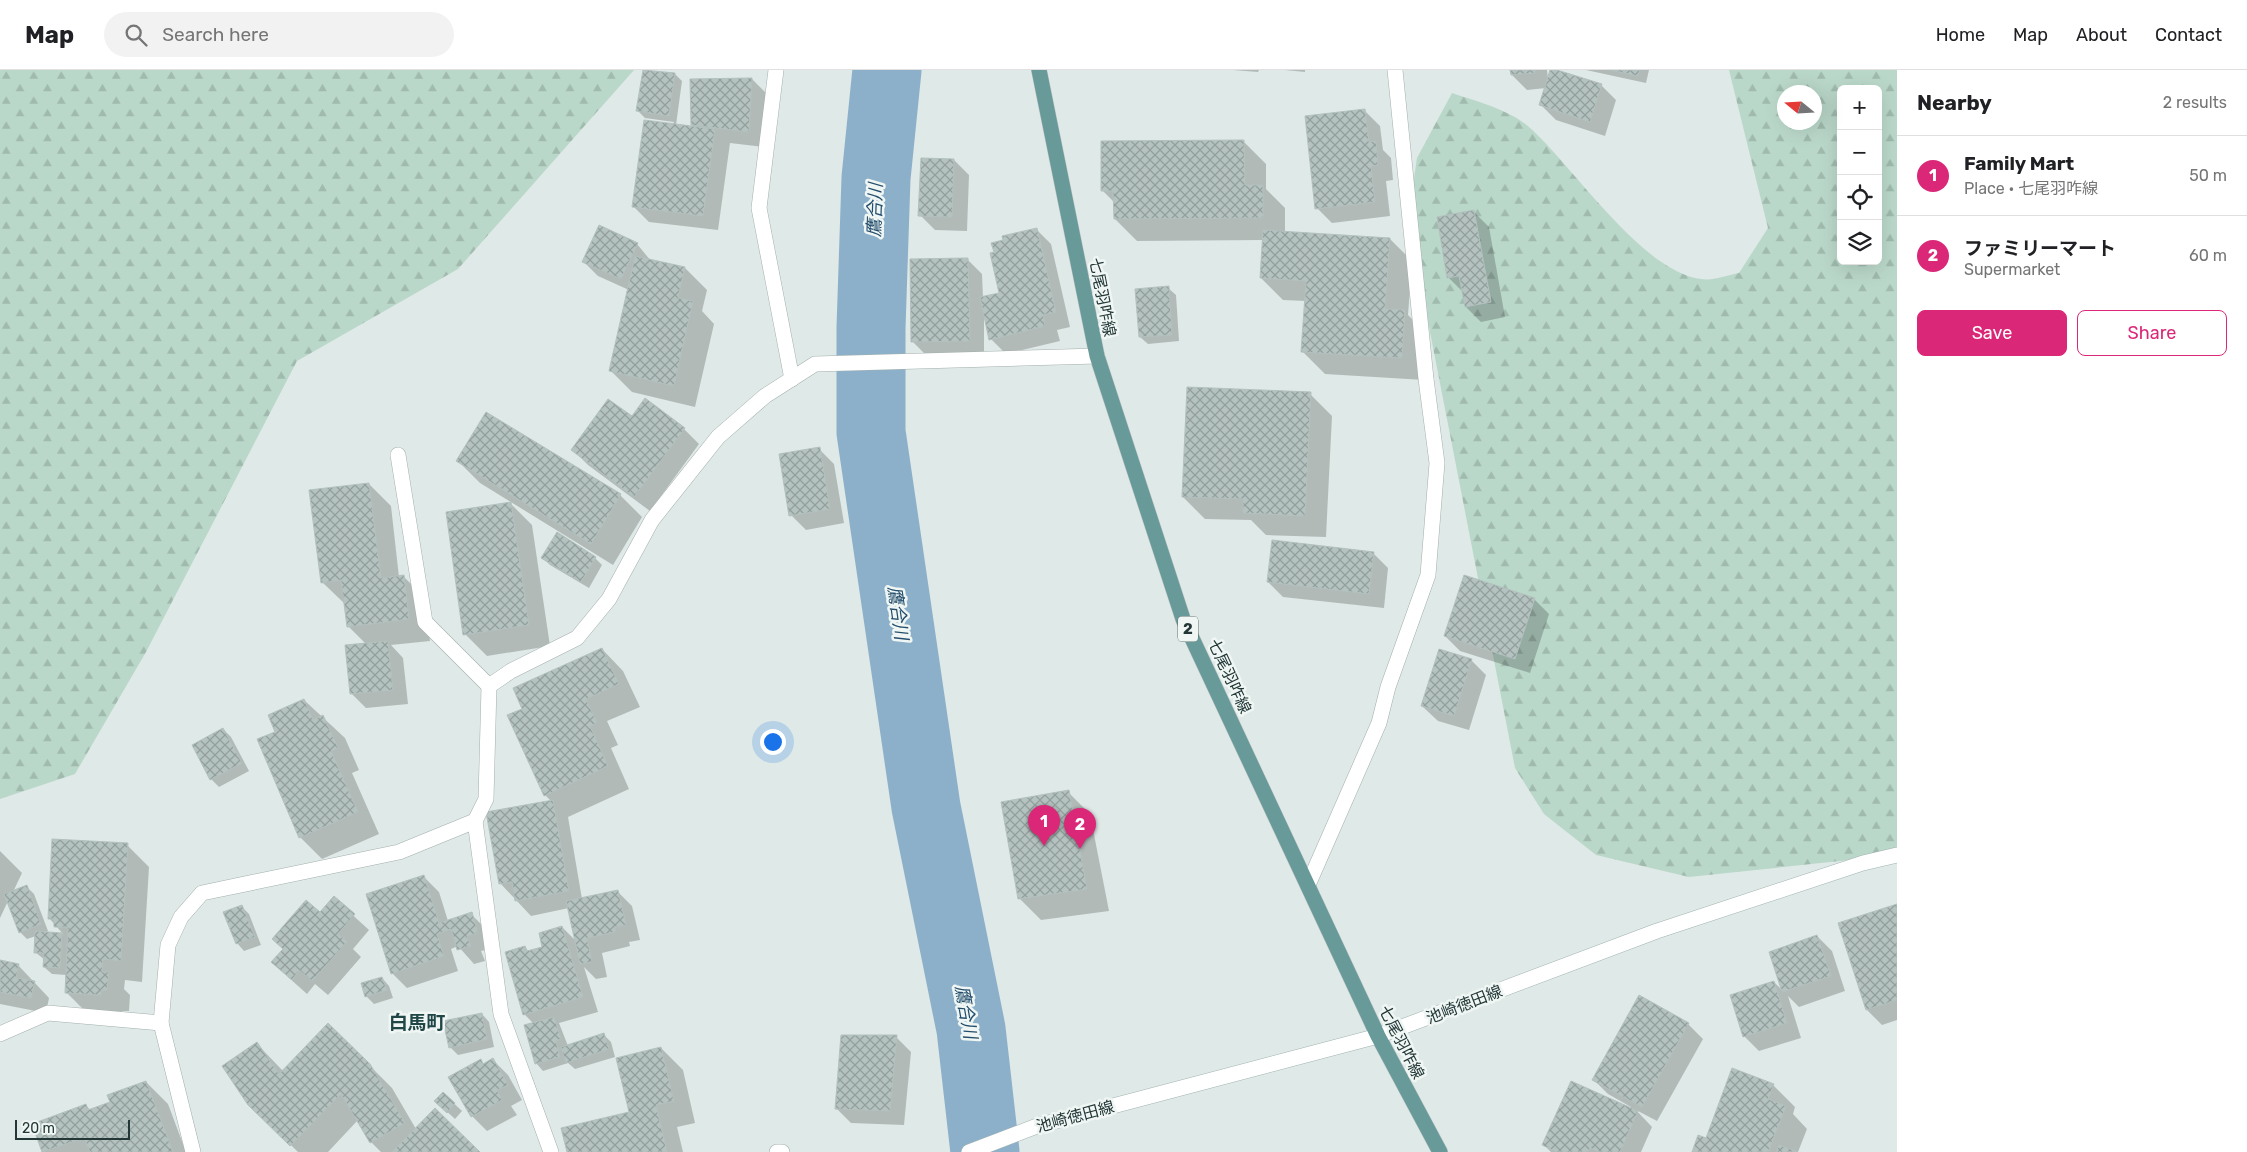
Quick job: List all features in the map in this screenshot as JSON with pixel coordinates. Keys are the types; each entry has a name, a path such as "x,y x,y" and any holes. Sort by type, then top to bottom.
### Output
{"main road":[{"name":"七尾羽咋線","path":"1039,70 1097,356 1184,619 1378,1036 1440,1152"}],"street":[{"path":"776,70 759,208 792,379"},
{"path":"1308,885 1379,723 1388,687 1428,575 1437,463 1426,379 1395,70"},
{"path":"489,686 511,671 578,638 609,599 652,520 718,437 765,396 815,364 1097,356"},
{"path":"398,455 425,622 489,686 486,799 475,821 501,1014 551,1152"},
{"path":"194,1152 161,1023 168,945 181,917 202,893 399,852 475,821"},
{"name":"池崎徳田線","path":"969,1152 1037,1126 1378,1036 1658,931 1863,863 1897,855"},
{"path":"0,1034 48,1012 161,1023"},
{"path":"777,1152 782,1152"}],"green space":[{"path":"0,70 634,70 458,269 297,361 146,652 75,774 0,799"},
{"path":"1729,70 1897,70 1897,855 1689,877 1596,855 1544,814 1515,768 1408,219 1417,158 1452,93 1482,103 1503,111 1529,127 1547,144 1609,215 1655,258 1678,272 1701,279 1715,279 1739,273 1768,228"}],"building":[{"path":"643,70 675,73 669,116 636,111"},
{"path":"1510,70 1535,70 1535,73 1511,75"},
{"path":"1550,70 1557,70 1602,84 1590,122 1539,105"},
{"path":"1610,70 1640,70 1638,76"},
{"path":"752,78 749,132 691,125 690,79"},
{"path":"1365,109 1369,142 1376,141 1378,165 1371,166 1375,202 1315,209 1305,116"},
{"path":"644,120 715,129 703,216 632,207"},
{"path":"1244,140 1245,185 1263,185 1263,218 1114,219 1113,191 1101,191 1101,141"},
{"path":"921,158 954,159 952,217 918,216"},
{"path":"1474,210 1491,302 1465,307 1459,276 1447,278 1437,217"},
{"path":"599,225 638,243 621,279 582,262"},
{"path":"1037,228 1056,312 1043,315 1045,326 989,340 980,297 999,293 990,253 994,252 991,243 1003,240 1002,236"},
{"path":"1263,230 1390,238 1385,309 1405,310 1402,358 1301,352 1306,281 1260,278"},
{"path":"635,256 685,267 678,298 693,301 674,386 609,371"},
{"path":"968,258 970,341 911,342 910,259"},
{"path":"1169,286 1172,335 1139,337 1135,289"},
{"path":"1187,387 1311,392 1305,516 1243,513 1243,499 1182,497"},
{"path":"645,398 685,428 634,497 571,450 608,399 632,416"},
{"path":"486,412 621,494 591,544 456,461"},
{"path":"820,447 830,509 789,516 779,454"},
{"path":"369,483 381,578 404,575 409,619 347,627 341,580 321,583 309,490"},
{"path":"511,502 529,625 463,635 446,512"},
{"path":"557,532 596,557 581,582 541,558"},
{"path":"1272,540 1374,552 1369,594 1267,582"},
{"path":"1464,575 1535,598 1515,659 1444,636"},
{"path":"388,641 393,690 350,694 345,645"},
{"path":"602,648 619,684 586,699 597,723 590,726 608,766 544,796 507,715 522,709 513,688"},
{"path":"1439,649 1472,659 1454,716 1421,706"},
{"path":"304,699 313,720 323,715 338,748 331,751 358,812 299,838 257,739 275,732 268,715"},
{"path":"223,728 242,763 210,780 192,745"},
{"path":"1069,790 1087,889 1018,899 1001,802"},
{"path":"553,800 569,891 515,901 512,882 499,884 486,812"},
{"path":"52,839 128,843 121,961 103,959 102,972 109,972 107,990 101,990 101,995 65,993 68,927 54,927 54,919 48,919"},
{"path":"424,875 439,923 472,912 478,933 467,936 471,946 457,950 451,929 437,934 444,956 391,974 366,894"},
{"path":"27,885 41,924 19,933 4,894"},
{"path":"618,890 626,925 615,927 615,932 587,938 592,962 580,964 566,901"},
{"path":"334,896 355,914 338,934 347,942 312,981 299,970 292,980 271,962 283,949 272,939 306,900 320,912"},
{"path":"1897,904 1897,1000 1866,1010 1838,923"},
{"path":"242,905 255,937 236,944 223,912"},
{"path":"562,926 583,997 523,1015 505,952 525,946 527,951 542,947 539,933"},
{"path":"35,931 62,933 60,968 43,967 44,953 34,953"},
{"path":"1817,935 1831,976 1782,992 1769,952"},
{"path":"0,960 19,964 16,978 35,981 31,998 0,992"},
{"path":"382,977 387,990 365,997 361,983"},
{"path":"1774,981 1787,1023 1743,1037 1730,995"},
{"path":"1639,995 1689,1023 1642,1107 1592,1080"},
{"path":"482,1013 487,1039 449,1048 443,1021"},
{"path":"554,1017 561,1039 556,1041 560,1057 535,1064 524,1025"},
{"path":"328,1023 370,1064 405,1123 370,1143 341,1094 290,1146 248,1105 222,1066 257,1042 279,1074"},
{"path":"604,1033 609,1049 566,1063 561,1047"},
{"path":"841,1035 897,1035 890,1111 835,1109"},
{"path":"661,1047 674,1101 656,1105 667,1152 567,1152 561,1128 629,1112 616,1058"},
{"path":"493,1058 508,1085 497,1090 502,1100 471,1117 448,1077 481,1059 483,1064"},
{"path":"1732,1068 1774,1084 1768,1099 1786,1106 1768,1152 1692,1152 1698,1135 1706,1138"},
{"path":"146,1081 173,1152 90,1152 84,1138 42,1152 32,1124 86,1104 88,1110 110,1102 107,1095"},
{"path":"1571,1081 1638,1111 1620,1152 1599,1152 1590,1148 1588,1152 1557,1152 1542,1145"},
{"path":"443,1092 455,1103 447,1113 434,1101"},
{"path":"435,1108 480,1152 392,1152"},
{"path":"1779,1145 1798,1152 1776,1152"}],"waterway":[{"name":"鷹合川","path":"887,70 876,178 871,328 871,432 926,807 971,1029 985,1152"}],"place":[{"name":"Family Mart","path":"1044,846"},
{"name":"ファミリーマート","path":"1080,849"}],"district":[{"name":"白馬町","path":"417,1022"}]}
